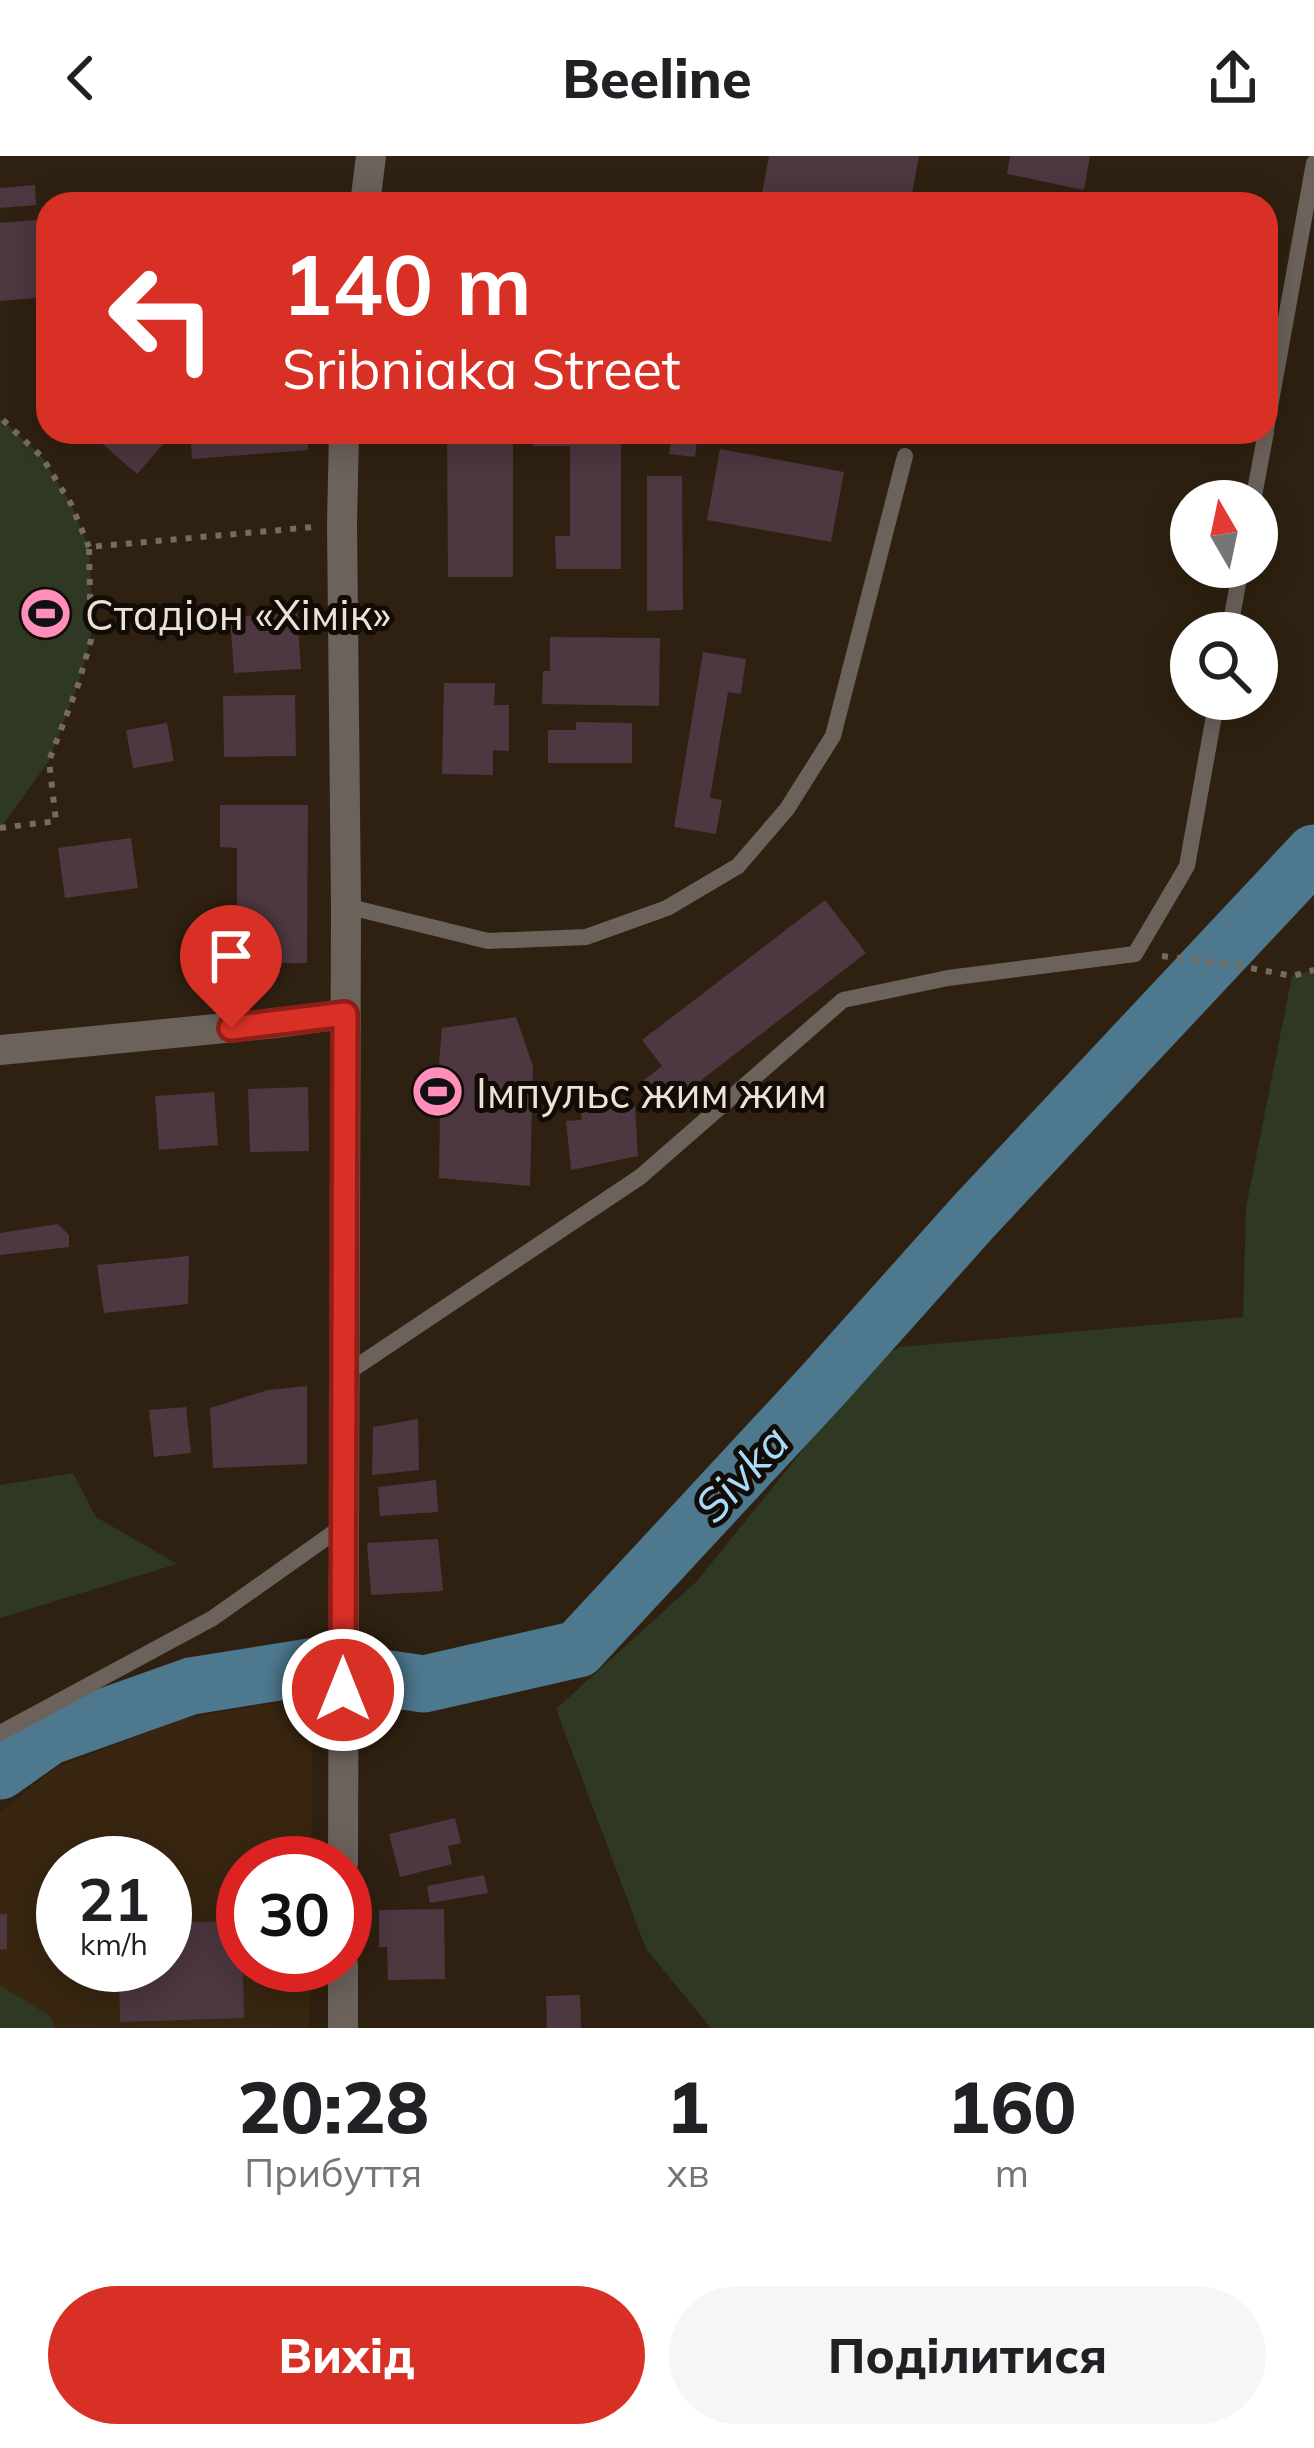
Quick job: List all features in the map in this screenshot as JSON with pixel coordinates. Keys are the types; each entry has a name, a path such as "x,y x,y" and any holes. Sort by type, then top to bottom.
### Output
{"street":[{"path":"366,192 371,156"},
{"path":"343,1836 344,444"},
{"path":"0,1050 345,1014"},
{"path":"343,1992 343,2028"}],"lane":[{"path":"1278,364 1314,163"},
{"path":"1257,480 1264,444"},
{"path":"346,906 488,940 586,938 667,908 738,866 787,808 832,736 905,456"},
{"path":"344,1376 640,1177 843,1000 948,978 1135,954 1187,866 1213,720"},
{"path":"0,1733 213,1618 343,1526"}],"path":[{"path":"0,828 56,821 50,761 91,640 89,548 71,504 42,457 3,420"},
{"path":"89,548 341,524"},
{"path":"1192,959 1292,976 1314,970"}],"shaded area":[{"path":"313,1696 311,1836 216,1836 216,1992 310,1992 309,2028 0,2028 0,1812 57,1767 182,1719"}],"green space":[{"name":"Стадіон «Хімік»","path":"0,418 42,457 71,504 89,547 91,640 49,761 0,829"},
{"path":"1314,970 1314,2028 711,2028 646,1949 556,1709 697,1581 802,1451 846,1375 900,1347 1243,1317 1246,1207 1292,976"},
{"path":"73,1473 96,1517 177,1564 0,1618 0,1485"},
{"path":"0,1985 51,2017 55,2028 0,2028"}],"building":[{"path":"769,156 919,156 912,192 762,192"},
{"path":"1010,156 1090,156 1084,190 1007,174"},
{"path":"35,185 36,205 0,208 0,188"},
{"path":"36,220 36,298 0,301 0,223"},
{"path":"103,444 163,444 137,474"},
{"path":"191,444 308,444 308,450 192,459"},
{"path":"447,444 513,444 513,577 448,577"},
{"path":"621,444 621,569 556,569 555,536 570,536 570,446 533,446"},
{"path":"670,444 697,444 695,457 669,454"},
{"path":"720,449 844,472 831,542 707,520"},
{"path":"647,476 682,476 683,610 647,611"},
{"path":"297,613 301,669 234,673 230,617"},
{"path":"550,637 660,638 659,706 542,704 543,671 550,671"},
{"path":"703,652 746,659 741,694 728,692 710,798 722,800 716,834 674,827"},
{"path":"444,683 495,683 494,705 509,705 509,751 493,750 493,775 442,774"},
{"path":"295,695 296,756 224,757 223,696"},
{"path":"576,722 632,723 632,763 548,763 548,730 576,730"},
{"path":"167,723 174,761 133,768 126,730"},
{"path":"220,805 308,805 307,963 215,963 215,918 237,918 237,848 220,847"},
{"path":"131,838 138,888 65,898 58,848"},
{"path":"825,900 866,953 664,1109 642,1082 662,1066 642,1040"},
{"path":"516,1017 533,1066 530,1186 439,1178 440,1113 429,1113 422,1083 438,1077 442,1028"},
{"path":"308,1087 309,1151 250,1152 248,1089"},
{"path":"214,1092 218,1145 159,1150 155,1096"},
{"path":"635,1106 638,1156 571,1170 566,1121 582,1120 581,1112"},
{"path":"58,1224 69,1235 69,1247 0,1255 0,1233"},
{"path":"189,1256 188,1304 104,1313 97,1265"},
{"path":"307,1386 307,1464 213,1468 210,1408 268,1390"},
{"path":"186,1407 191,1453 154,1457 149,1410"},
{"path":"418,1419 419,1470 372,1475 373,1427"},
{"path":"436,1480 438,1512 380,1516 378,1487"},
{"path":"438,1539 443,1591 371,1595 367,1543"},
{"path":"455,1818 461,1843 448,1846 452,1864 400,1877 389,1834"},
{"path":"484,1875 488,1893 430,1903 427,1886"},
{"path":"444,1909 445,1979 388,1980 387,1947 379,1947 379,1910"},
{"path":"0,1914 7,1914 7,1949 0,1950"},
{"path":"192,1922 216,1922 216,1992 243,1992 244,2018 120,2022 119,1992 192,1992"},
{"path":"580,1995 581,2028 547,2028 546,1996"}],"waterway":[{"name":"Sivka","path":"0,1771 48,1737 191,1686 323,1665 424,1684 578,1649 1314,853"}],"place":[{"name":"Стадіон «Хімік»","path":"46,614"},
{"name":"Імпульс жим жим","path":"437,1092"}],"route":[{"path":"231,1028 345,1014 343,1690"}]}
